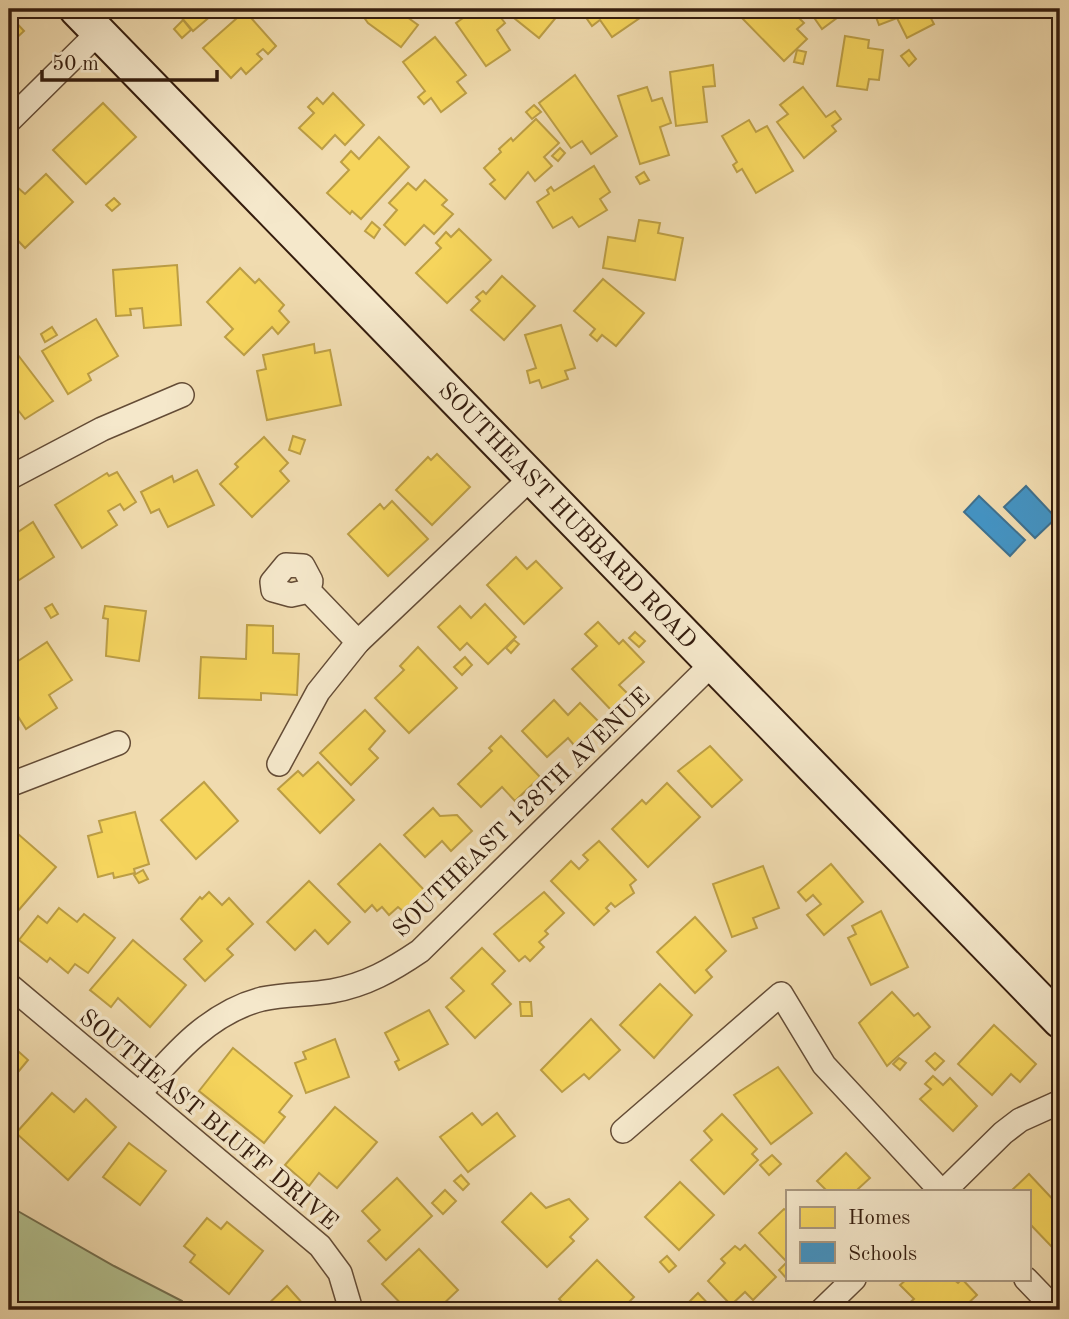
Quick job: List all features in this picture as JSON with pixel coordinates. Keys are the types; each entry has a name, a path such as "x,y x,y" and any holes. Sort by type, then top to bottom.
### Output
{"main road":[{"name":"SOUTHEAST HUBBARD ROAD","path":"76,9 1060,1021"}],"street":[{"path":"9,121 99,32"},
{"path":"9,478 102,429 181,395"},
{"path":"279,764 318,692 358,642 532,477"},
{"path":"309,591 358,642"},
{"name":"SOUTHEAST 128TH AVENUE","path":"140,1093 178,1050 208,1025 235,1010 261,1000 331,992 362,984 388,972 419,951 713,663"},
{"path":"9,785 118,743"},
{"name":"SOUTHEAST BLUFF DRIVE","path":"9,985 320,1246 340,1273 351,1310"},
{"path":"623,1131 781,994 824,1065 942,1190"},
{"path":"944,1190 1020,1120 1060,1102"},
{"path":"822,1310 854,1280"},
{"path":"1027,1280 1052,1306 1060,1307"}],"green space":[{"path":"9,1206 182,1301 184,1310 9,1310"}],"building: Homes":[{"path":"174,9 219,9 193,31"},
{"path":"358,9 396,9 418,25 401,47 368,23"},
{"path":"476,9 494,9 505,23 497,30 510,50 486,66 456,23"},
{"path":"517,9 563,9 539,38 514,18 519,11"},
{"path":"580,9 643,9 647,13 612,37 600,20 592,26"},
{"path":"745,9 777,9 782,14 790,9 804,23 797,29 807,39 784,61 739,15"},
{"path":"808,9 849,9 822,29"},
{"path":"873,9 926,9 934,24 907,38 897,18 879,25"},
{"path":"245,11 276,46 268,54 263,49 257,54 262,59 246,74 241,68 231,78 203,48"},
{"path":"9,15 24,31 9,45"},
{"path":"183,20 191,30 182,38 174,29"},
{"path":"845,36 869,40 868,48 883,50 879,80 869,79 867,90 837,86"},
{"path":"435,37 466,75 457,82 466,93 441,112 431,98 424,104 418,97 425,91 403,62"},
{"path":"797,50 806,52 803,64 794,62"},
{"path":"909,50 916,59 909,66 901,56"},
{"path":"713,65 715,86 703,87 707,122 676,126 670,72"},
{"path":"575,75 617,136 591,154 582,141 571,148 539,103"},
{"path":"647,87 652,101 662,98 671,123 660,127 669,155 640,164 618,96"},
{"path":"803,87 826,117 835,111 841,119 832,126 836,131 804,158 777,122 788,114 780,105"},
{"path":"333,93 364,125 345,145 335,135 322,149 299,128 314,113 308,107 317,98 323,104"},
{"path":"103,103 136,137 86,184 53,150"},
{"path":"534,105 541,112 532,119 526,112"},
{"path":"536,119 559,143 544,157 552,166 535,181 528,172 505,199 490,184 495,180 484,168 501,152 499,149 511,138 513,141"},
{"path":"749,120 756,132 767,126 793,171 756,193 742,169 737,172 733,165 737,162 722,136"},
{"path":"379,137 409,167 361,219 352,211 350,214 327,193 349,170 341,162 351,151 359,159"},
{"path":"560,148 565,153 558,161 552,156"},
{"path":"594,166 610,192 600,199 607,210 579,227 572,217 553,228 537,202 549,194 547,190 551,187 554,191"},
{"path":"644,172 649,180 640,184 636,177"},
{"path":"46,174 73,202 25,248 9,231 9,180 25,194"},
{"path":"425,180 447,200 442,205 453,214 434,234 424,225 405,245 384,225 397,210 389,203 408,183 416,190"},
{"path":"114,198 120,204 112,211 106,205"},
{"path":"639,220 660,223 658,233 683,238 675,280 603,268 608,237 635,241"},
{"path":"372,222 380,229 374,238 365,231"},
{"path":"459,229 491,260 447,303 416,273 441,248 436,243 446,232 451,237"},
{"path":"177,265 181,325 144,328 142,308 130,309 131,315 116,316 113,270"},
{"path":"240,268 255,283 259,279 284,305 279,311 289,322 278,334 272,327 244,355 225,337 233,329 207,302"},
{"path":"502,276 535,306 504,340 471,310 480,301 476,297 483,291 486,294"},
{"path":"603,279 644,313 616,346 602,335 597,341 590,335 595,329 574,311"},
{"path":"96,319 118,356 88,374 91,380 68,394 42,351"},
{"path":"561,325 575,368 565,371 568,379 542,388 539,380 530,383 527,371 536,368 525,335"},
{"path":"52,327 57,335 45,342 41,334"},
{"path":"314,344 315,353 330,350 341,405 267,420 257,371 266,369 263,355"},
{"path":"18,355 53,401 25,419 18,410 9,416 9,362"},
{"path":"293,436 305,440 300,454 289,450"},
{"path":"264,437 288,463 280,471 289,481 252,517 220,484 238,467 235,464"},
{"path":"437,454 470,487 432,525 396,490 428,457 431,460"},
{"path":"197,470 214,505 168,527 159,509 151,513 141,492 172,476 174,482"},
{"path":"117,472 136,502 124,510 120,504 108,511 117,525 82,548 55,505 107,473 109,476"},
{"path":"392,501 428,539 388,576 348,534 380,504 384,509"},
{"path":"33,522 54,557 13,584 9,577 9,538"},
{"path":"516,557 527,569 536,561 562,588 524,624 487,585"},
{"path":"52,604 58,614 51,618 45,608"},
{"path":"485,604 516,637 488,664 467,643 460,650 438,627 460,606 471,618"},
{"path":"105,606 146,611 139,661 106,656 108,619 103,618"},
{"path":"598,622 619,644 623,640 644,662 619,685 630,696 613,712 572,669 597,646 585,634"},
{"path":"247,625 273,626 273,653 299,654 297,695 261,693 261,700 199,698 201,657 246,659"},
{"path":"635,632 645,641 639,647 629,638"},
{"path":"514,640 519,644 511,653 506,648"},
{"path":"47,642 72,680 49,695 57,708 26,729 9,702 9,667"},
{"path":"418,647 457,688 409,733 375,698 404,670 400,666"},
{"path":"465,657 472,665 462,675 454,667"},
{"path":"554,700 568,715 580,703 599,722 574,745 568,738 547,757 522,731"},
{"path":"365,710 385,731 369,749 378,758 351,785 320,753"},
{"path":"501,736 540,777 515,801 502,787 481,807 458,784 492,751 489,748"},
{"path":"710,746 742,780 712,807 678,771"},
{"path":"318,762 354,800 320,833 278,789 298,771 303,776"},
{"path":"204,782 238,821 196,859 161,820"},
{"path":"667,783 700,817 648,867 612,829 642,800 646,804"},
{"path":"433,808 440,816 457,815 472,831 451,851 442,841 425,857 404,835"},
{"path":"135,812 149,864 134,869 135,873 114,878 113,873 98,877 88,836 102,832 99,821"},
{"path":"10,827 56,867 11,919 9,917"},
{"path":"599,841 636,880 630,885 634,893 615,907 611,903 606,908 609,911 594,925 551,881 571,861 579,869 588,860 583,855"},
{"path":"380,844 426,892 404,912 398,907 389,915 382,907 377,911 372,905 365,912 338,884"},
{"path":"831,864 863,902 824,935 807,915 821,904 813,895 806,901 798,892"},
{"path":"763,866 779,908 753,918 757,928 732,937 713,884"},
{"path":"143,870 148,879 139,883 134,875"},
{"path":"309,881 350,922 328,944 315,930 295,950 267,922"},
{"path":"209,892 222,905 229,898 253,924 227,949 233,955 205,981 184,959 202,941 181,919 200,897 202,899"},
{"path":"544,892 564,913 545,931 548,934 539,942 544,947 530,961 525,956 519,961 494,934"},
{"path":"59,908 77,922 84,914 115,938 88,973 75,964 68,973 50,958 47,962 19,940 38,916 47,923"},
{"path":"881,911 908,967 871,985 848,938 856,934 852,926"},
{"path":"695,917 726,951 706,970 712,977 695,993 657,952"},
{"path":"133,940 186,985 150,1027 118,998 111,1007 90,990"},
{"path":"482,948 505,971 492,984 511,1004 475,1038 446,1007 464,991 451,978"},
{"path":"660,984 692,1015 654,1058 620,1025"},
{"path":"892,992 914,1016 918,1013 930,1027 887,1066 859,1023"},
{"path":"520,1002 531,1002 532,1016 521,1016"},
{"path":"429,1010 448,1044 399,1070 395,1062 399,1060 385,1033"},
{"path":"591,1019 620,1050 589,1079 584,1074 562,1092 541,1070"},
{"path":"994,1025 1036,1064 1020,1082 1011,1074 992,1095 958,1064"},
{"path":"335,1039 349,1077 306,1093 295,1063 306,1059 303,1052"},
{"path":"9,1043 28,1060 9,1083"},
{"path":"233,1048 292,1096 279,1112 285,1117 264,1143 199,1091"},
{"path":"935,1053 944,1061 935,1070 926,1061"},
{"path":"899,1058 906,1063 900,1070 893,1064"},
{"path":"778,1067 812,1113 771,1144 734,1095"},
{"path":"933,1076 943,1085 950,1078 977,1106 953,1131 920,1099 931,1089 925,1084"},
{"path":"52,1093 74,1112 86,1099 116,1127 68,1180 16,1133"},
{"path":"335,1107 377,1142 337,1188 319,1173 309,1186 285,1165"},
{"path":"472,1113 482,1125 497,1113 515,1136 468,1172 440,1137"},
{"path":"722,1114 757,1149 752,1154 758,1160 724,1194 691,1160 712,1140 704,1131"},
{"path":"129,1143 166,1171 140,1205 103,1177"},
{"path":"846,1153 870,1178 858,1190 826,1190 817,1181"},
{"path":"772,1155 781,1164 769,1175 760,1165"},
{"path":"1029,1174 1060,1207 1060,1236 1051,1246 1030,1224 1030,1190 1012,1190"},
{"path":"461,1175 469,1184 463,1190 454,1181"},
{"path":"397,1178 432,1216 386,1260 368,1241 380,1230 362,1211"},
{"path":"680,1182 714,1215 679,1250 645,1217"},
{"path":"445,1190 456,1201 443,1214 432,1203"},
{"path":"531,1193 546,1208 569,1199 588,1219 570,1237 574,1241 547,1267 502,1222"},
{"path":"784,1209 786,1210 786,1261 759,1233"},
{"path":"207,1218 221,1229 227,1222 263,1251 229,1294 190,1262 195,1255 184,1246"},
{"path":"745,1245 776,1277 753,1300 745,1292 731,1305 708,1281 725,1263 721,1259 735,1246 740,1250"},
{"path":"419,1249 458,1290 437,1310 407,1310 382,1284"},
{"path":"667,1256 676,1266 669,1272 660,1262"},
{"path":"597,1260 634,1297 621,1310 615,1304 609,1310 570,1310 559,1299"},
{"path":"786,1263 786,1278 779,1270"},
{"path":"906,1280 954,1280 958,1283 963,1280 977,1295 961,1310 914,1310 908,1304 914,1299 900,1285"},
{"path":"287,1286 304,1305 299,1310 262,1310"},
{"path":"698,1293 714,1310 681,1310"}],"building: Schools":[{"path":"1026,486 1056,518 1035,538 1004,507"},
{"path":"979,496 1025,540 1010,556 964,512"}]}
